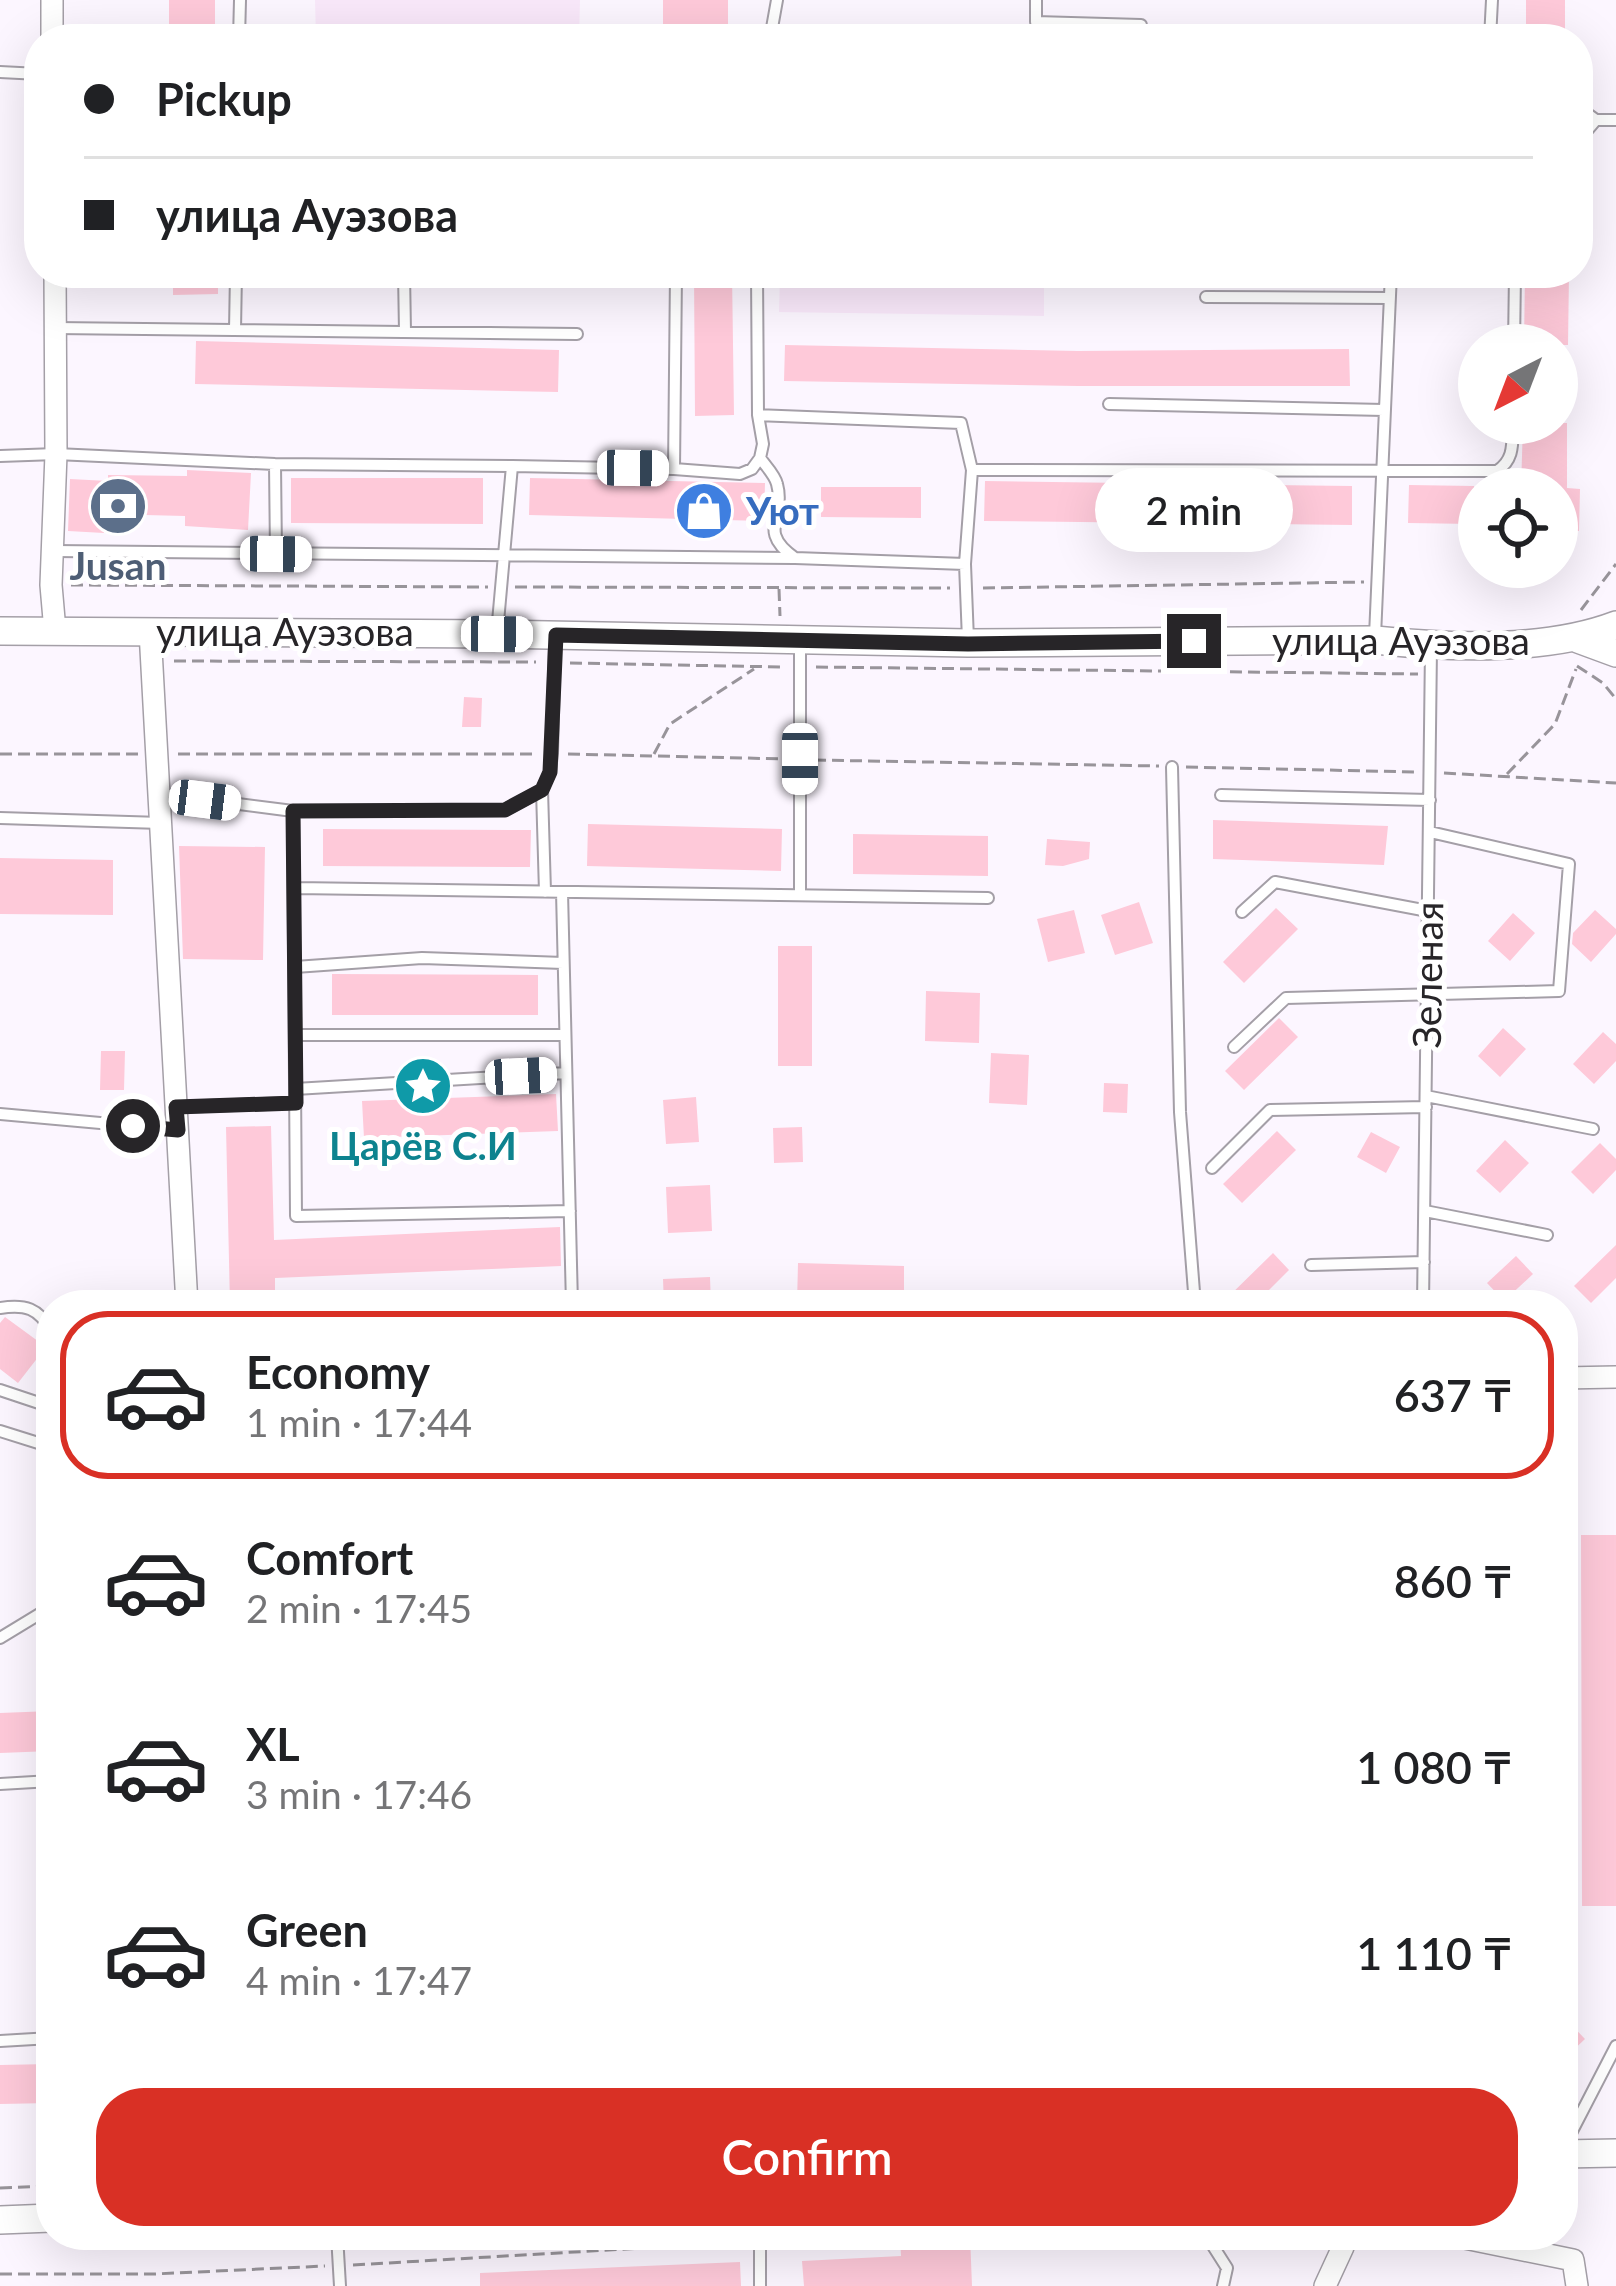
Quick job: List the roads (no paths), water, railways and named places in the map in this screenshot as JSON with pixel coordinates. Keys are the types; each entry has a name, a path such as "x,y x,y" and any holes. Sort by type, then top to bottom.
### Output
{"street":[{"path":"55,288 55,631"},
{"path":"1577,653 1616,625"},
{"name":"улица Ауэзова","path":"0,631 497,634 968,644 1375,640 1577,653"},
{"path":"150,631 186,1290"},
{"path":"1577,653 1616,653"},
{"path":"1578,1378 1616,1377"},
{"path":"1578,2154 1616,2153"},
{"path":"0,2220 36,2219"},
{"path":"1325,2286 1342,2250"},
{"path":"1524,2250 1573,2260 1577,2286"}],"lane":[{"path":"1036,0 1036,22 1106,24"},
{"path":"1593,118 1616,120"},
{"path":"1593,124 1596,120"},
{"path":"235,330 236,288"},
{"path":"404,288 405,332"},
{"path":"674,469 676,288"},
{"path":"0,456 740,474 752,469 763,444 758,416 757,288"},
{"path":"1375,640 1390,288"},
{"path":"1514,324 1515,288"},
{"path":"1206,298 1390,298"},
{"path":"55,328 577,334"},
{"path":"1109,404 1384,410"},
{"path":"758,416 961,423 972,470 965,564 968,644"},
{"path":"972,470 1497,471 1507,464 1512,444"},
{"path":"760,458 778,485 773,532 780,547 795,558"},
{"path":"275,464 276,554"},
{"path":"497,634 512,466"},
{"path":"54,551 965,564"},
{"path":"545,892 542,790 550,772 556,635"},
{"path":"790,640 800,895"},
{"name":"Зеленая","path":"1423,1290 1431,646"},
{"path":"1172,767 1180,1112 1194,1290"},
{"path":"161,794 293,811 505,810 542,790"},
{"path":"1221,795 1430,800"},
{"path":"293,811 296,1216 570,1211"},
{"path":"0,818 161,823"},
{"path":"1234,1047 1286,998 1559,991 1569,864 1430,832"},
{"path":"1242,912 1275,882 1429,911"},
{"path":"295,888 988,898"},
{"path":"562,892 572,1290"},
{"path":"295,968 422,958 563,963"},
{"path":"295,1035 565,1035"},
{"path":"296,1089 566,1073"},
{"path":"1213,1168 1270,1110 1426,1102 1593,1129"},
{"path":"0,1114 177,1119 296,1103"},
{"path":"1425,1210 1547,1235"},
{"path":"1311,1265 1424,1262"},
{"path":"0,1308 24,1306 36,1311"},
{"path":"0,1390 36,1402"},
{"path":"0,1431 36,1442"},
{"path":"0,1638 36,1616"},
{"path":"0,1784 36,1782"},
{"path":"0,2041 36,2039"},
{"path":"1578,2120 1616,2046"},
{"path":"338,2250 340,2286"},
{"path":"760,2250 760,2286"},
{"path":"1216,2250 1227,2268 1222,2286"}],"place":[{"name":"Jusan","path":"118,506"},
{"name":"Уют","path":"704,511"},
{"name":"Царёв С.И","path":"423,1086"}]}
